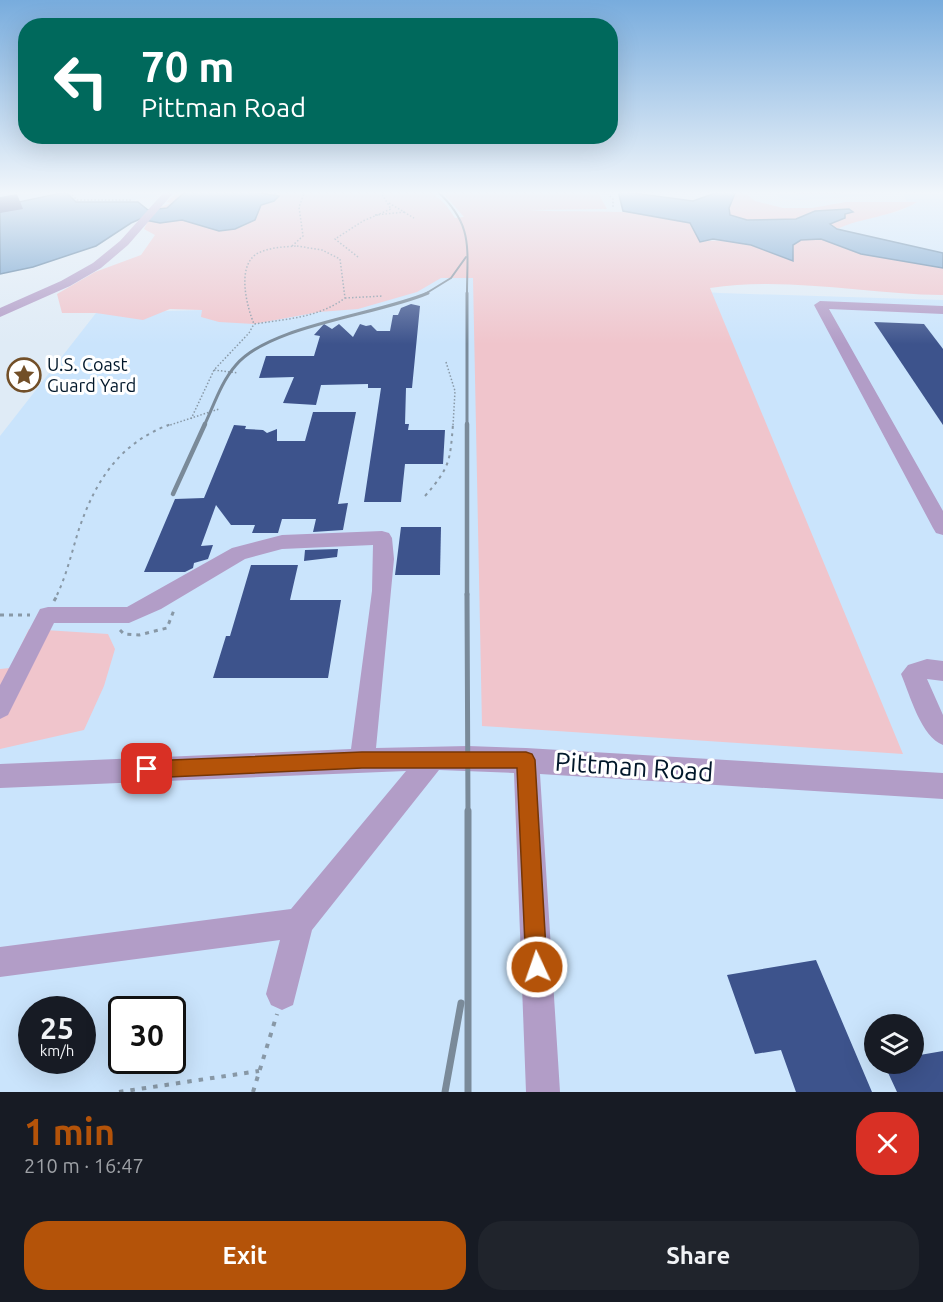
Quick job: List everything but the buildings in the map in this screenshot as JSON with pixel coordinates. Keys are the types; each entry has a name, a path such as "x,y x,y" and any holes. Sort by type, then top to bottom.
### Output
{"street":[{"path":"0,313 101,262 126,242"},
{"path":"943,310 820,305 943,528"},
{"path":"0,708 48,615 129,615 154,603 239,553 282,542 382,538 384,559 382,591 362,760"},
{"path":"943,671 923,669 913,674 935,724 943,734"},
{"path":"282,994 299,923 432,759"},
{"name":"Pittman Road","path":"0,776 432,759 526,760 943,786"},
{"path":"526,760 543,1092"},
{"path":"0,962 299,923"}],"path":[{"path":"289,247 298,242"},
{"path":"339,242 358,257"},
{"path":"254,324 248,310 246,294 248,265 254,257 263,252 306,246 335,255 340,259 343,270 345,298"},
{"path":"254,324 319,312 338,304 345,298 383,296"},
{"path":"191,419 214,370 249,333 254,324"},
{"path":"425,496 444,474 450,462 454,391 446,362"},
{"path":"214,370 238,373"},
{"path":"0,615 48,615 61,589 83,517 113,466 134,442 219,409"},
{"path":"253,1092 282,994"},
{"path":"119,1092 259,1071"}],"shaded area":[{"path":"150,242 732,242 771,251 793,260 793,245 798,242 829,242 861,254 943,268 943,295 768,284 710,288 903,754 482,726 473,278 441,278 417,292 358,309 319,312 254,324 219,322 201,317 202,310 170,309 143,320 96,313 62,313 57,294 95,272 141,255"},
{"path":"894,242 943,242 943,253"},
{"path":"447,275 720,293 943,300 943,1092 0,1092 0,436 96,313 203,310"},
{"path":"29,629 108,634 115,649 104,686 84,730 0,749 0,669 10,668"}],"water":[{"path":"0,242 102,242 33,267 0,274"},
{"path":"732,242 798,242 793,245 793,261 751,245"},
{"path":"829,242 894,242 943,253 943,268 861,254"}],"railway":[{"path":"466,242 467,594"},
{"path":"425,294 451,278 466,257"},
{"path":"204,426 226,379 236,365 252,351 298,330 407,301 428,293"},
{"path":"173,494 205,424"},
{"path":"467,594 468,813"},
{"path":"468,813 468,1092"},
{"path":"445,1092 461,1003"}],"place":[{"name":"U.S. Coast Guard Yard","path":"24,375"}],"route":[{"path":"147,769 362,760 468,758 526,760 537,967"}]}
